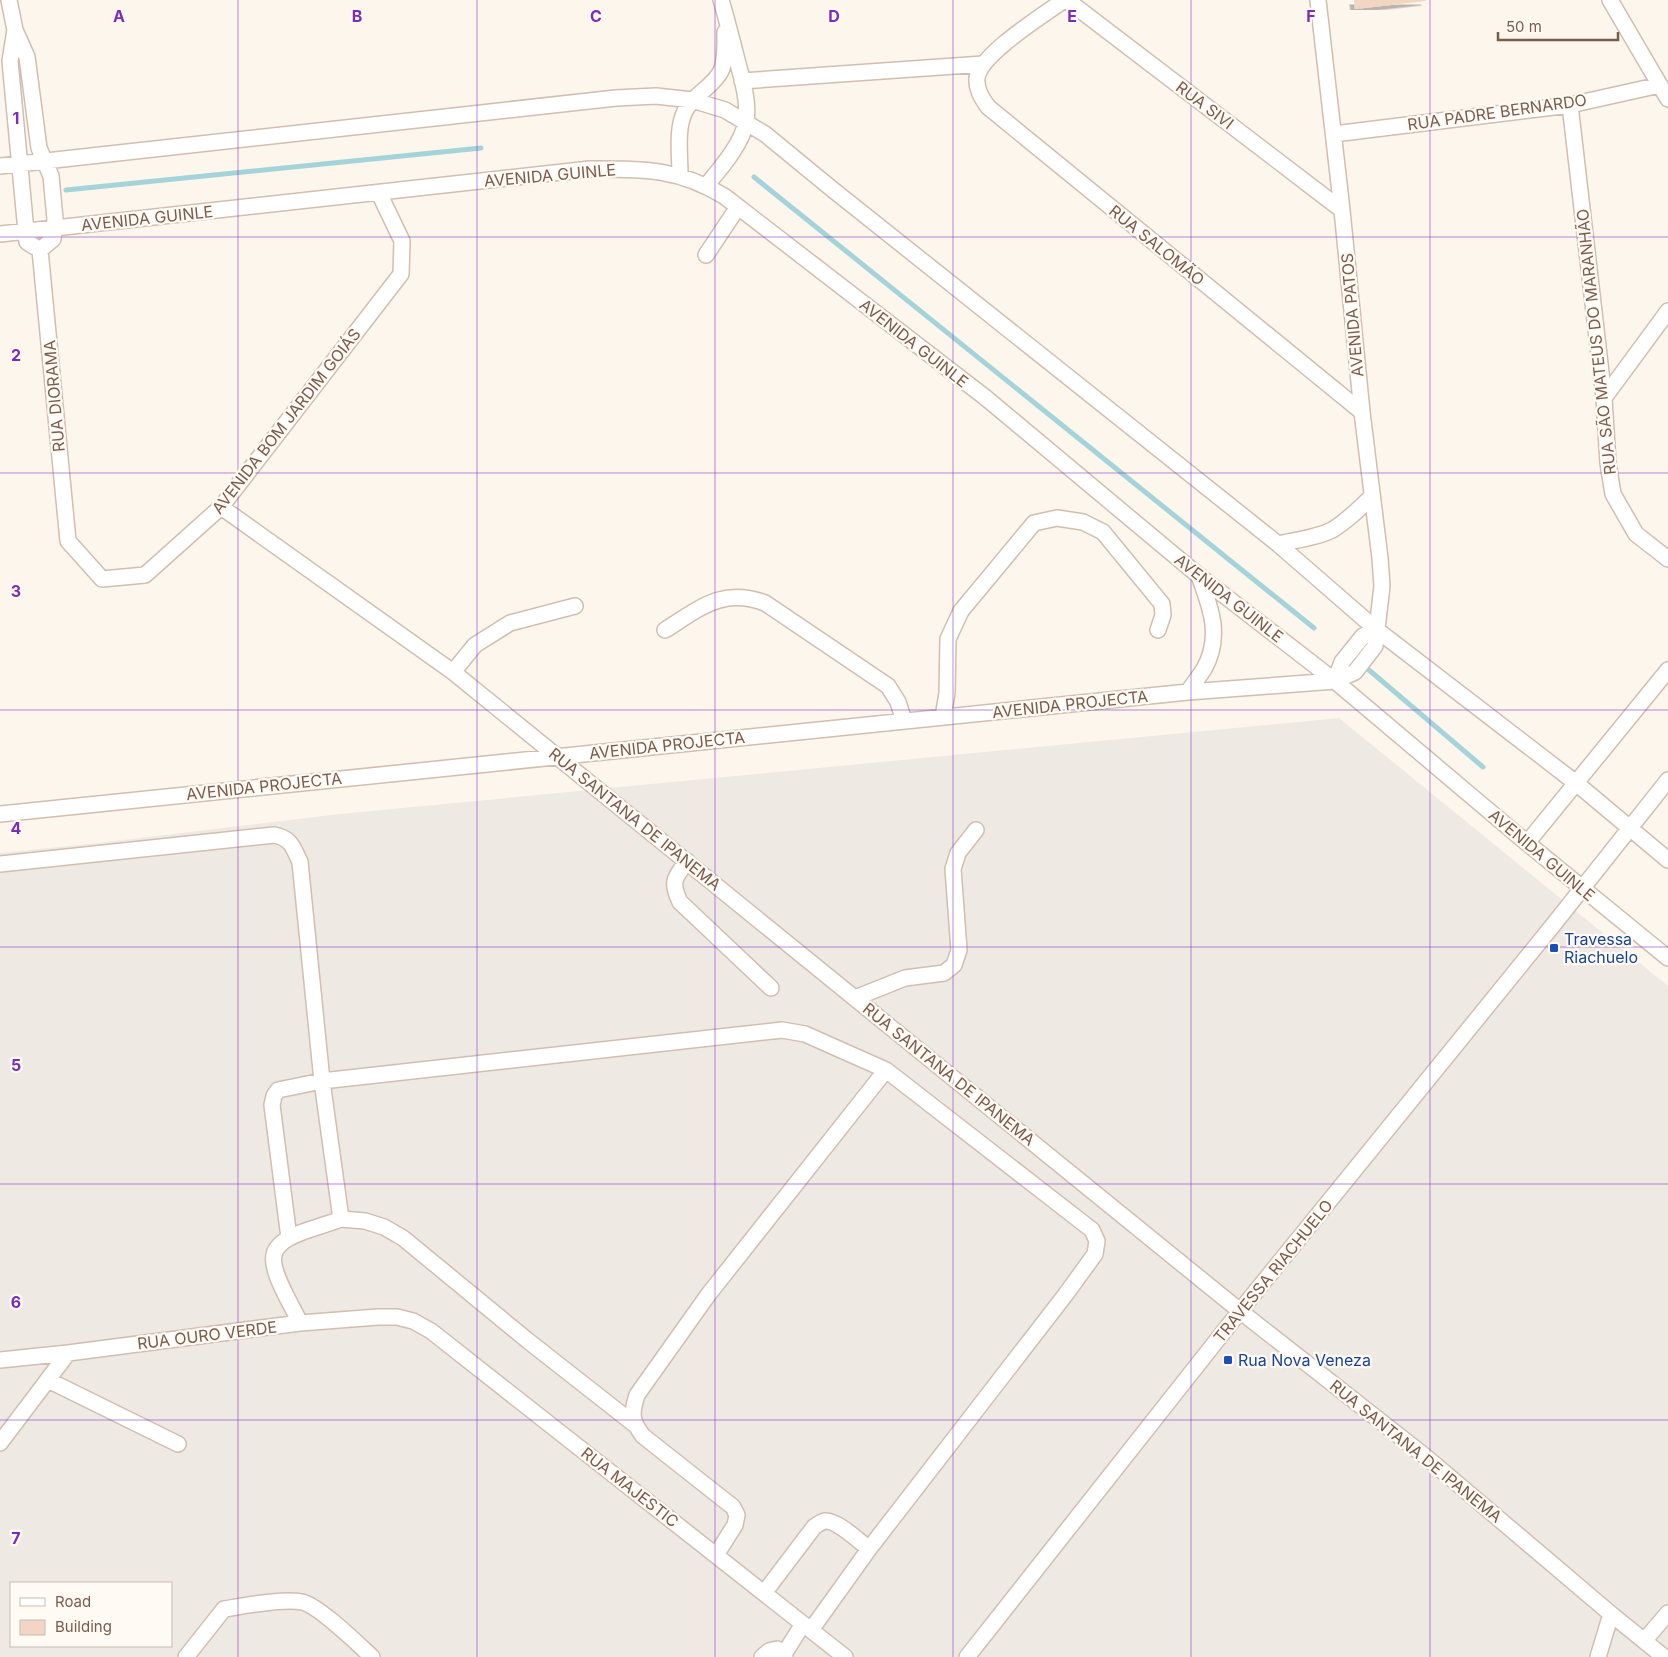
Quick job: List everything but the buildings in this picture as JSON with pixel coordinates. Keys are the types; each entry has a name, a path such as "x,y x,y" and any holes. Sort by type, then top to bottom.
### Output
{"street":[{"path":"10,0 16,30 27,57 40,148 52,176 55,228 53,239 40,250 27,242 10,61 16,30"},
{"path":"706,186 740,139 746,121 746,103 742,82 721,0"},
{"path":"742,82 983,64 999,48 1064,0"},
{"name":"RUA SIVI","path":"1067,0 1342,210"},
{"name":"AVENIDA PATOS","path":"1318,0 1334,134 1371,497 1380,558 1382,586 1377,630"},
{"path":"1610,0 1668,99"},
{"path":"680,175 681,124 692,100 711,84 721,70 724,58 726,16"},
{"name":"RUA SALOMÃO","path":"983,64 977,78 979,94 988,107 1362,412"},
{"name":"RUA PADRE BERNARDO","path":"1334,134 1570,105 1660,86"},
{"path":"0,166 616,98 656,96 692,100 725,110 766,134 832,189 1278,544 1377,630 1576,784 1668,860"},
{"name":"RUA SÃO MATEUS DO MARANHÃO","path":"1570,105 1604,398 1612,494 1636,534 1668,559"},
{"name":"AVENIDA GUINLE","path":"0,234 590,169 636,169 680,175 706,186 738,207 986,398 1198,575 1335,681 1527,843 1668,958"},
{"name":"AVENIDA BOM JARDIM GOIÁS","path":"68,541 102,579 145,575 221,507 401,274 402,241 379,192"},
{"path":"706,255 738,207"},
{"name":"RUA DIORAMA","path":"40,250 68,541"},
{"path":"1604,398 1668,311"},
{"path":"1278,544 1331,530 1352,516 1371,497"},
{"name":"RUA SANTANA DE IPANEMA","path":"221,507 453,672 1240,1311 1426,1456 1664,1657"},
{"path":"943,716 947,693 948,640 961,611 1034,523 1057,518 1083,522 1103,532 1162,604 1163,615 1158,630"},
{"path":"1188,692 1204,668 1212,649 1214,626 1211,609 1198,575"},
{"path":"665,630 707,603 732,597 752,598 766,602 888,686 898,702 904,720"},
{"path":"453,672 475,645 510,623 575,606"},
{"path":"1335,681 1342,662 1362,636 1377,630"},
{"path":"1527,843 1668,670"},
{"name":"AVENIDA PROJECTA","path":"0,814 943,716 1188,692 1335,681"},
{"name":"TRAVESSA RIACHUELO","path":"968,1657 1240,1311 1668,780"},
{"path":"855,998 905,978 944,974 954,965 959,950 954,869 958,853 976,830"},
{"path":"0,864 274,835 284,837 293,847 300,862 322,1081 341,1219"},
{"path":"686,861 675,878 674,890 680,902 771,988"},
{"path":"289,1238 272,1105 278,1090 322,1081 782,1030 805,1034 886,1070 1092,1230 1097,1241 1095,1254 869,1549 785,1655 777,1649 769,1651 762,1657"},
{"path":"634,1424 632,1410 637,1395 708,1296 886,1070"},
{"path":"300,1323 278,1278 273,1262 274,1253 278,1246 289,1238 341,1219 365,1220 384,1227 404,1238 527,1340 634,1424 643,1436 733,1507 736,1515 735,1524 716,1554"},
{"name":"RUA OURO VERDE","path":"1,1356 68,1353 300,1323 378,1317 397,1317 413,1321"},
{"name":"RUA MAJESTIC","path":"413,1321 431,1331 845,1657"},
{"path":"0,1443 68,1353"},
{"path":"48,1380 178,1444"},
{"path":"764,1593 814,1527 821,1522 827,1521 836,1524 869,1549"},
{"path":"186,1657 224,1609 282,1602 302,1602 314,1607 372,1657"},
{"path":"1644,1641 1668,1613"},
{"path":"1598,1657 1611,1614"}],"shaded area":[{"path":"1339,718 1668,986 1668,1657 0,1657 0,853 340,814"}],"waterway":[{"path":"66,190 481,148"},
{"path":"754,177 1314,628"},
{"path":"1369,670 1483,767"}],"place":[{"name":"Travessa Riachuelo","path":"1554,948"},
{"name":"Rua Nova Veneza","path":"1228,1360"}]}
